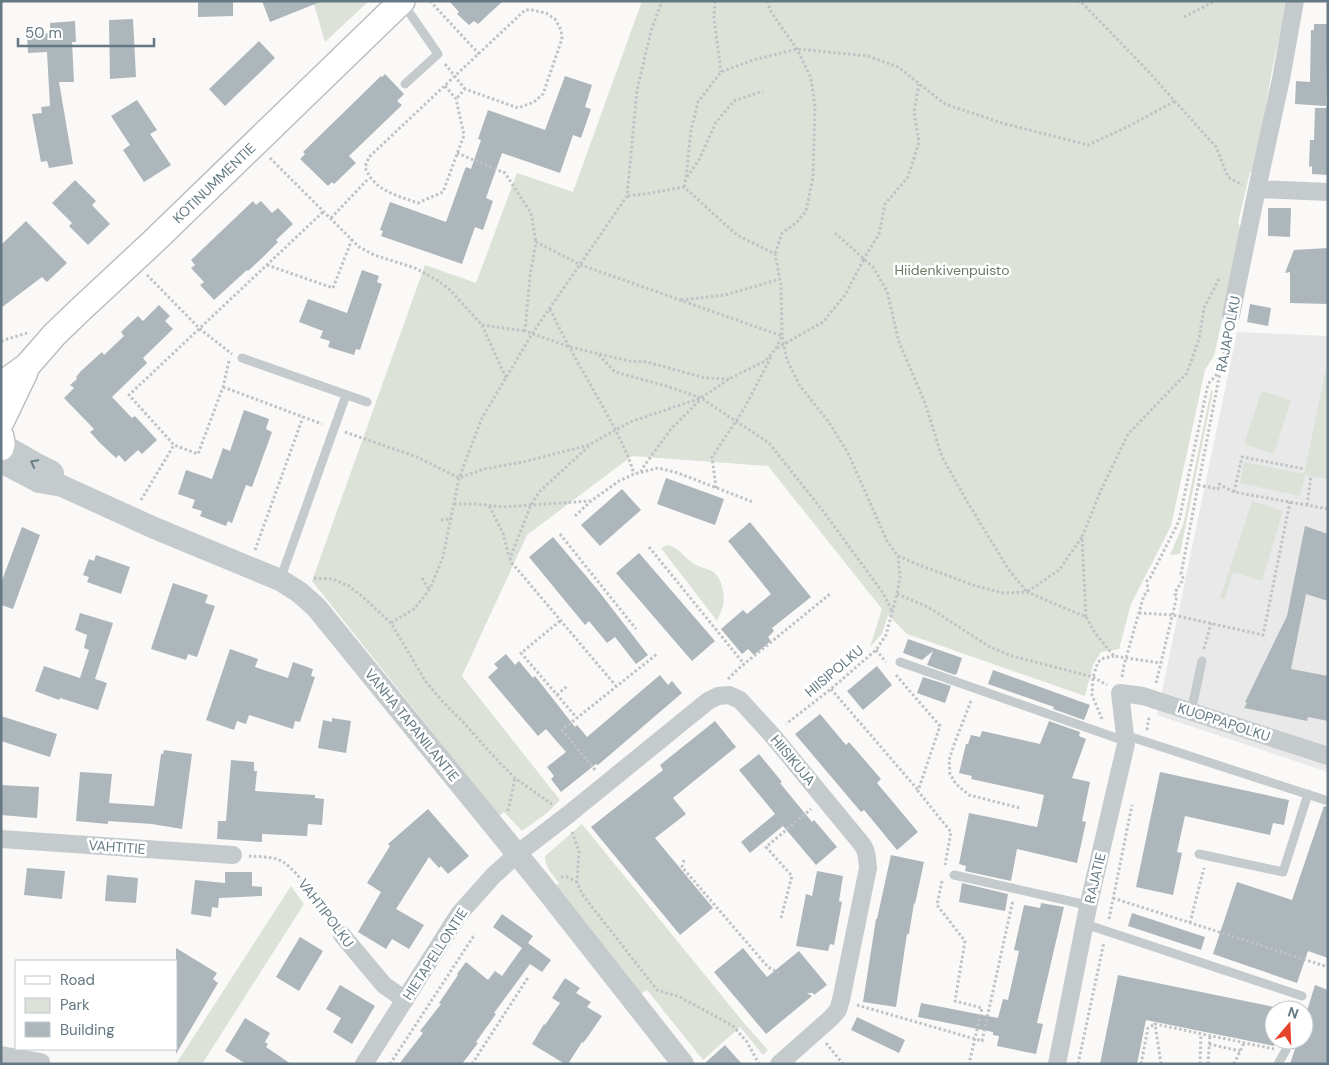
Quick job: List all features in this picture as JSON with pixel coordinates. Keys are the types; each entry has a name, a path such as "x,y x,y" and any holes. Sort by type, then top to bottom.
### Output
{"main road":[{"name":"KOTINUMMENTIE","path":"1,387 27,366 55,334 256,144 402,2"},
{"name":"KOTINUMMENTIE","path":"1,443 27,366"}],"street":[{"name":"RAJAPOLKU","path":"1231,316 1253,189 1281,79 1295,1"},
{"path":"1253,189 1328,192"},
{"name":"VANHA TAPANILANTIE","path":"1,443 51,471 62,486 152,527 280,580 299,592 316,607 543,886 682,1064"},
{"name":"KUOPPAPOLKU","path":"1120,693 1153,699 1328,756"},
{"name":"RAJATIE","path":"1057,1064 1125,738 1120,693"},
{"name":"HIISIKUJA","path":"517,854 567,826 708,701 718,696 729,695 740,700 865,848 868,857 868,868 838,1010 824,1025 779,1064"},
{"name":"VAHTITIE","path":"1,839 233,855"},
{"name":"HIETAPELLONTIE","path":"364,1064 459,914 493,876 517,854"},
{"name":"VAHTIPOLKU","path":"342,935 384,985 404,1000"},
{"path":"1,1055 41,1062"}],"lane":[{"path":"402,2 438,54 405,84"},
{"path":"242,358 367,402"},
{"path":"280,580 346,395"},
{"path":"1191,712 1202,661"},
{"path":"900,662 1125,738 1144,741 1328,801"},
{"path":"1203,855 1283,872 1308,794"},
{"path":"954,875 1078,903 1090,899"},
{"path":"1085,924 1302,996"},
{"path":"1278,1064 1286,1050"}],"path":[{"path":"430,1 479,54"},
{"path":"391,623 414,609 430,589 442,557 459,478 482,418 532,334 627,196 637,90 651,31 662,1"},
{"path":"715,1 714,18 721,72"},
{"path":"767,1 771,12 797,49 811,78 815,107 813,177 806,211 796,223 782,233 775,254 781,285 782,336 787,360 800,386 828,421 848,452 887,541 898,556 976,586 1003,592 1028,592 1086,617"},
{"path":"1078,1 1147,70 1216,147 1228,177 1253,189"},
{"path":"1184,17 1215,1"},
{"path":"438,54 455,77 465,89 518,108 534,102 543,94 562,40 561,30 555,19 546,13 525,10 455,77 445,86 369,157 365,167 369,178 386,192 418,203 443,192 464,135 456,99 445,86"},
{"path":"684,187 691,130 698,102 721,72 753,60 797,49 868,56 898,67 945,104 1002,123 1088,144 1129,126 1175,101"},
{"path":"641,472 671,429 701,398 729,379 764,361 784,343 823,322 845,296 863,260 880,234 885,204 908,177 919,142 914,112 919,84"},
{"path":"456,99 465,89"},
{"path":"686,177 699,160 716,122 734,101 763,91"},
{"path":"256,144 359,246 374,255 415,268 437,280 450,290 482,325 506,378"},
{"path":"457,153 505,173 532,213 536,242 530,276 525,331"},
{"path":"331,218 369,178"},
{"path":"627,196 684,187"},
{"path":"684,187 737,234 775,254"},
{"path":"231,353 223,387 198,454 174,445 129,395 324,211"},
{"path":"835,233 872,267 887,291 900,342 926,403 942,457 1009,570 1028,592"},
{"path":"267,265 332,288 352,239"},
{"path":"536,242 581,265 782,336"},
{"path":"144,272 200,329 231,353 242,358"},
{"path":"1028,592 1059,570 1082,536 1101,490 1128,434 1187,373 1199,339 1204,308 1220,277"},
{"path":"681,300 725,295 780,279"},
{"path":"550,308 616,430 628,455 634,474"},
{"name":"RAJAPOLKU","path":"1144,741 1160,663 1177,596 1175,594 1183,578 1181,574 1231,316"},
{"path":"482,325 525,331 570,347 629,361 647,362 706,378 729,379"},
{"path":"1,341 35,330"},
{"path":"716,488 712,457 744,409 782,336"},
{"path":"598,354 615,372 701,398 769,442 823,510 883,593 893,611"},
{"path":"897,594 928,607 990,647 1012,656 1093,677 1120,693 1139,613 1144,595 1148,592 1147,581 1179,521 1208,384 1220,371"},
{"path":"510,558 530,505 539,492 589,445 630,422 701,398"},
{"path":"254,554 303,417"},
{"path":"140,501 174,445"},
{"path":"459,478 484,469 523,462 589,445"},
{"path":"1234,492 1242,457 1305,469"},
{"path":"574,516 619,481 634,474 658,468 678,472 754,502"},
{"path":"1307,505 1311,476"},
{"path":"1198,485 1218,489 1219,484 1234,492 1328,509"},
{"path":"454,504 477,504 503,508 591,501"},
{"path":"1139,613 1172,615 1211,622 1263,635 1290,502"},
{"path":"489,506 503,533 512,563 616,686"},
{"path":"441,520 451,520"},
{"path":"560,534 636,629"},
{"path":"1082,536 1086,617 1095,633 1114,656 1160,663"},
{"path":"649,547 744,664"},
{"name":"HIISIPOLKU","path":"772,736 876,650 886,635 897,594 900,577 898,556"},
{"path":"313,578 332,579 349,586 391,623 426,682 443,702 509,772 557,808 579,852 576,882 582,894 657,990 680,997 733,1026 747,1042 759,1064"},
{"path":"422,578 430,589"},
{"path":"733,684 724,683 744,664 830,594"},
{"path":"560,620 520,653 576,718"},
{"path":"1202,661 1211,622"},
{"path":"876,650 940,726 918,790"},
{"path":"599,775 562,730 657,654"},
{"path":"557,695 567,686"},
{"path":"831,689 918,790 951,832 937,905 965,941 955,1001 982,1008 969,1064"},
{"path":"976,689 954,742 949,760 950,774 956,784 969,795 1020,808"},
{"path":"1078,1064 1133,800"},
{"path":"781,918 792,876 766,847 816,805"},
{"name":"VAHTIPOLKU","path":"233,855 267,857 283,862 294,871 342,935"},
{"path":"1190,923 1203,855"},
{"path":"684,860 682,867 768,967 779,973"},
{"path":"852,1010 854,1004 982,1040 1015,889"},
{"path":"1090,899 1113,898 1328,967"},
{"path":"390,1064 475,934"},
{"path":"472,1064 529,976"},
{"path":"1155,1024 1161,1064"},
{"path":"1141,1064 1148,1028 1155,1024 1264,1046"},
{"path":"1200,1064 1201,1034"},
{"path":"1208,1064 1210,1035"},
{"path":"819,1047 830,1037"},
{"path":"825,1042 843,1064"},
{"path":"1234,1064 1244,1043"},
{"path":"1209,1044 1240,1051"}],"shaded area":[{"path":"1237,332 1328,336 1328,772 1157,715"}],"green space":[{"path":"313,1 369,1 325,42"},
{"name":"Hiidenkivenpuisto","path":"642,1 1287,1 1272,70 1254,173 1250,172 1238,223 1242,231 1214,356 1205,370 1171,526 1131,604 1119,649 1101,652 1093,665 1085,696 907,634 888,615 882,634 870,647 882,609 768,466 632,456 527,535 462,676 560,800 547,813 522,831 504,812 499,816 312,581 425,265 476,283 517,173 573,192"},
{"path":"1326,369 1328,370 1328,479 1305,475 1300,496 1240,483 1244,462 1304,474"},
{"path":"1211,390 1213,391 1180,554 1170,555 1183,525"},
{"path":"1262,391 1291,400 1274,454 1244,444"},
{"path":"1252,501 1283,511 1262,581 1233,572 1225,599 1220,598"},
{"path":"668,545 678,550 693,563 712,571 718,576 724,598 723,607 717,621 661,548"},
{"path":"582,824 768,1050 763,1055 740,1027 703,1060 647,990 640,994 555,886 559,883 551,873 545,856"},
{"path":"291,886 304,904 202,1064 176,1064"}],"building":[{"path":"198,1 233,1 233,16 198,17"},
{"path":"262,1 320,1 320,2 270,22"},
{"path":"449,1 503,1 478,24 474,21 469,25 457,14 459,12"},
{"path":"133,19 136,77 110,79 109,20"},
{"path":"75,21 76,42 72,42 74,82 59,82 73,164 49,168 47,161 41,162 32,114 42,113 41,107 50,106 47,52 28,53 27,34 50,33 50,23"},
{"path":"1314,24 1328,24 1326,106 1295,104 1296,81 1310,82 1311,30 1314,30"},
{"path":"259,41 275,58 225,106 209,89"},
{"path":"385,74 404,94 397,101 402,105 349,156 356,163 334,184 332,182 328,186 300,159 305,154 303,152"},
{"path":"565,76 592,85 585,107 591,109 581,138 573,135 560,173 502,153 486,198 493,201 483,230 475,227 462,264 381,236 383,231 380,230 390,202 446,222 465,169 466,167 471,169 481,140 478,139 488,110 545,130"},
{"path":"137,100 157,130 150,134 171,165 144,182 123,150 130,145 111,116"},
{"path":"1315,108 1328,108 1328,175 1312,174 1312,166 1309,167 1310,140 1314,140"},
{"path":"75,180 96,201 92,205 110,224 88,245 69,226 72,223 52,203"},
{"path":"253,201 256,205 261,201 272,213 278,208 293,224 276,240 278,242 263,257 214,300 200,285 204,282 191,268 195,265 191,260"},
{"path":"1268,208 1291,208 1290,237 1268,236"},
{"path":"26,221 67,263 47,282 42,277 1,308 1,245"},
{"path":"1328,248 1328,304 1290,303 1290,272 1285,273 1294,250"},
{"path":"362,270 379,276 377,282 382,284 360,350 356,349 354,355 328,347 330,341 320,338 323,331 299,322 308,299 347,313"},
{"path":"1250,304 1271,308 1268,326 1247,322"},
{"path":"159,305 170,316 165,321 173,329 143,358 147,363 112,397 132,418 135,416 157,440 142,454 138,450 125,462 119,455 116,458 100,443 90,432 94,429 64,398 74,388 70,385 77,379 76,377 81,371 102,352 104,355 124,336 121,332 138,316 143,321"},
{"path":"244,410 269,419 266,429 272,432 252,487 246,485 232,523 228,521 226,526 200,516 202,511 192,508 195,500 178,494 186,470 212,479 223,448 230,451"},
{"path":"666,478 724,499 715,525 657,504"},
{"path":"622,489 641,510 600,546 581,525"},
{"path":"750,522 811,597 772,628 774,631 768,637 771,641 754,655 748,649 742,654 721,629 743,610 747,614 771,594 728,541"},
{"path":"1305,526 1328,534 1328,601 1306,594 1291,669 1328,676 1328,721 1308,717 1307,721 1244,708 1247,703 1245,702 1287,616"},
{"path":"22,527 40,535 13,609 1,605 1,583"},
{"path":"553,537 597,589 648,655 636,664 615,637 607,643 589,621 585,625 529,557"},
{"path":"639,553 715,641 692,661 616,573"},
{"path":"96,555 130,567 121,594 87,582 89,577 83,575 89,559 94,561"},
{"path":"173,583 208,595 205,603 215,606 197,657 188,654 186,660 151,649"},
{"path":"80,613 113,623 95,679 107,683 98,710 60,698 59,700 35,691 44,666 80,678 89,650 84,648 87,635 75,630"},
{"path":"908,639 962,658 957,673 955,675 927,665 933,651 922,660 903,653"},
{"path":"230,649 258,659 255,667 288,678 293,662 313,669 311,676 315,677 300,722 295,721 293,729 249,715 246,724 237,721 234,730 206,720"},
{"path":"506,654 515,665 519,661 533,678 535,676 575,727 577,725 587,737 660,675 668,685 672,681 682,693 598,765 596,764 561,792 551,779 554,776 547,767 566,752 546,729 538,736 488,677 498,668 494,664"},
{"path":"877,666 892,685 863,710 847,691"},
{"path":"993,670 1090,705 1084,720 1053,709 1054,707 988,684"},
{"path":"923,677 951,686 945,703 917,693"},
{"path":"820,714 846,745 849,742 881,779 877,783 918,832 897,850 864,810 861,812 795,734"},
{"path":"1,716 57,734 50,757 1,741"},
{"path":"332,718 351,721 346,753 318,748 323,720 332,722"},
{"path":"715,721 736,747 673,798 686,814 655,838 713,908 680,935 591,827 663,770 660,765"},
{"path":"1049,721 1080,732 1079,736 1086,739 1072,778 1090,782 1082,821 1086,822 1077,863 1017,849 1011,881 965,871 966,866 959,864 969,813 1037,827 1044,795 971,779 972,776 959,773 966,744 968,744 971,735 980,737 982,731 1040,744"},
{"path":"164,750 192,754 182,829 152,824 108,821 108,824 76,821 80,772 112,774 109,803 154,806 161,754 163,754"},
{"path":"759,754 812,822 814,820 837,847 816,865 783,826 750,853 741,842 775,814 739,770"},
{"path":"231,760 254,762 254,771 257,771 255,791 315,795 315,798 324,799 322,825 308,824 307,836 262,834 262,842 217,839 218,821 226,821"},
{"path":"1160,772 1289,800 1284,825 1273,823 1270,835 1185,816 1177,852 1182,853 1173,895 1136,887"},
{"path":"1,785 39,787 37,818 1,815"},
{"path":"1324,806 1328,807 1328,958 1308,951 1297,983 1213,954 1237,882 1292,900"},
{"path":"428,809 469,856 448,874 441,866 439,868 429,857 396,909 424,925 409,949 392,939 386,949 358,932 381,892 367,883 390,846 388,844"},
{"path":"891,855 924,862 909,934 907,934 896,1007 863,1002 876,919"},
{"path":"27,868 65,871 62,899 24,895"},
{"path":"817,871 843,876 839,901 842,902 834,945 830,944 828,951 796,946 806,894 812,896"},
{"path":"225,872 252,872 252,886 262,887 262,896 219,898 218,908 212,907 211,917 191,914 195,880 225,883"},
{"path":"107,875 138,878 136,903 105,901"},
{"path":"962,883 1008,894 1005,911 959,902"},
{"path":"1041,903 1064,907 1037,1023 1043,1024 1036,1054 997,1046 999,1036 993,1035 993,1032 918,1017 921,1003 998,1018 1003,999 1008,1000 1019,951 1014,950 1024,905 1040,908"},
{"path":"1132,913 1205,937 1201,950 1128,926"},
{"path":"502,914 533,936 528,943 551,960 542,972 530,964 494,1013 496,1014 476,1042 478,1043 462,1064 399,1064 423,1033 420,1031 441,1004 439,1003 466,962 488,980 495,971 502,976 522,948 493,927"},
{"path":"300,937 323,951 299,991 276,977"},
{"path":"176,948 217,973 213,979 218,983 176,1054 176,1050 178,1050 178,960 176,960"},
{"path":"743,948 767,977 799,951 827,985 814,995 813,993 807,993 812,996 766,1034 714,972"},
{"path":"1118,975 1264,1005 1264,1044 1146,1020 1137,1064 1100,1064"},
{"path":"565,978 580,988 576,993 591,1002 587,1007 602,1016 568,1064 532,1044 560,1003 552,998"},
{"path":"340,985 375,1006 352,1044 333,1032 341,1018 326,1009"},
{"path":"1315,985 1328,990 1328,1064 1290,1064 1295,1050 1314,1050 1314,1000 1310,1000"},
{"path":"857,1017 905,1040 899,1053 851,1030"},
{"path":"245,1018 270,1033 265,1042 268,1044 266,1047 291,1064 246,1064 225,1051"},
{"path":"725,1045 742,1064 704,1064"}]}
